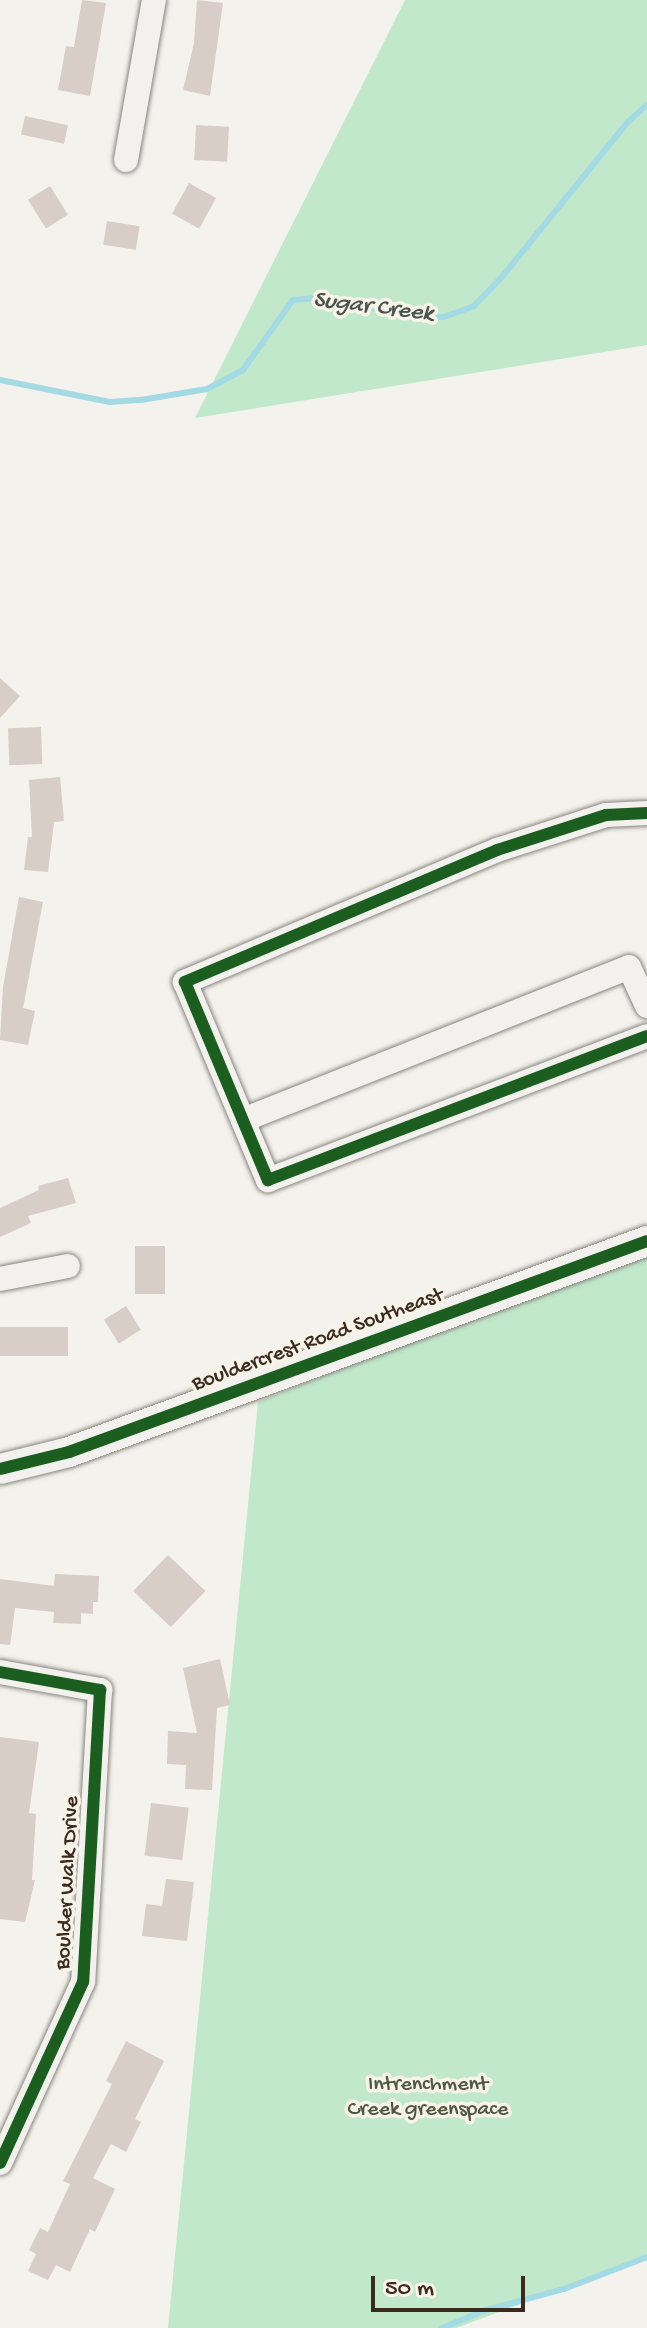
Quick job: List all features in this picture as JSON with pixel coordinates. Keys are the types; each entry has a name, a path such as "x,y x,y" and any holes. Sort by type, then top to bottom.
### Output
{"street":[{"path":"126,160 154,0"},
{"path":"647,813 606,815 497,850 185,982 268,1180 647,1036"},
{"path":"243,1120 629,967 647,1006"},
{"name":"Bouldercrest Road Southeast","path":"0,1469 69,1452 647,1241"},
{"path":"0,1279 68,1266"},
{"name":"Boulder Walk Drive","path":"0,1672 100,1690 83,1982 0,2163"}],"green space":[{"path":"405,0 647,0 647,345 195,418"},
{"name":"Intrenchment Creek greenspace","path":"647,1252 647,2257 456,2328 168,2328 258,1402 484,1311"}],"building":[{"path":"82,0 106,3 90,96 58,90 66,46 74,47"},
{"path":"197,0 223,3 210,96 183,90 194,43"},
{"path":"25,116 68,125 64,144 21,135"},
{"path":"196,125 229,127 227,162 194,160"},
{"path":"189,183 216,198 199,229 172,214"},
{"path":"50,186 68,215 46,229 28,200"},
{"path":"107,221 140,226 136,250 103,245"},
{"path":"0,678 20,696 0,718"},
{"path":"41,727 42,764 9,765 8,728"},
{"path":"60,777 64,821 54,822 48,872 24,870 28,837 32,837 29,780"},
{"path":"19,897 43,902 23,1008 35,1011 28,1045 0,1040 3,987"},
{"path":"68,1178 76,1203 28,1216 31,1223 0,1237 0,1208 39,1190 38,1186"},
{"path":"135,1246 165,1246 165,1294 135,1294"},
{"path":"126,1306 141,1330 119,1344 104,1320"},
{"path":"0,1327 68,1327 68,1356 0,1356"},
{"path":"168,1555 205,1591 171,1627 133,1591"},
{"path":"55,1574 99,1576 98,1602 93,1602 93,1614 81,1613 81,1624 53,1623 54,1612 15,1608 10,1645 0,1644 0,1579 54,1586"},
{"path":"220,1659 230,1705 217,1708 212,1790 185,1789 186,1765 167,1764 168,1731 197,1733 183,1668"},
{"path":"0,1737 39,1742 29,1813 36,1814 32,1880 35,1880 25,1922 0,1919"},
{"path":"151,1803 189,1808 182,1860 145,1856"},
{"path":"166,1879 194,1882 187,1941 142,1936 146,1904 162,1906"},
{"path":"126,2041 164,2061 135,2119 141,2122 126,2152 111,2144 93,2178 115,2189 95,2232 90,2229 70,2272 56,2265 48,2280 28,2271 36,2254 29,2250 40,2228 48,2232 70,2184 63,2181 112,2084 106,2081"}],"waterway":[{"name":"Sugar Creek","path":"0,380 110,402 141,400 207,389 243,370 293,300 327,297 413,318 444,317 474,306 501,278 628,122 647,105"},
{"path":"442,2328 486,2310 564,2289 647,2257"}],"cycle path":[{"path":"647,813 606,815 497,850 185,982 268,1180 647,1036"},
{"path":"0,1469 69,1452 647,1241"},
{"path":"0,1672 100,1690 83,1982 0,2163"}]}
